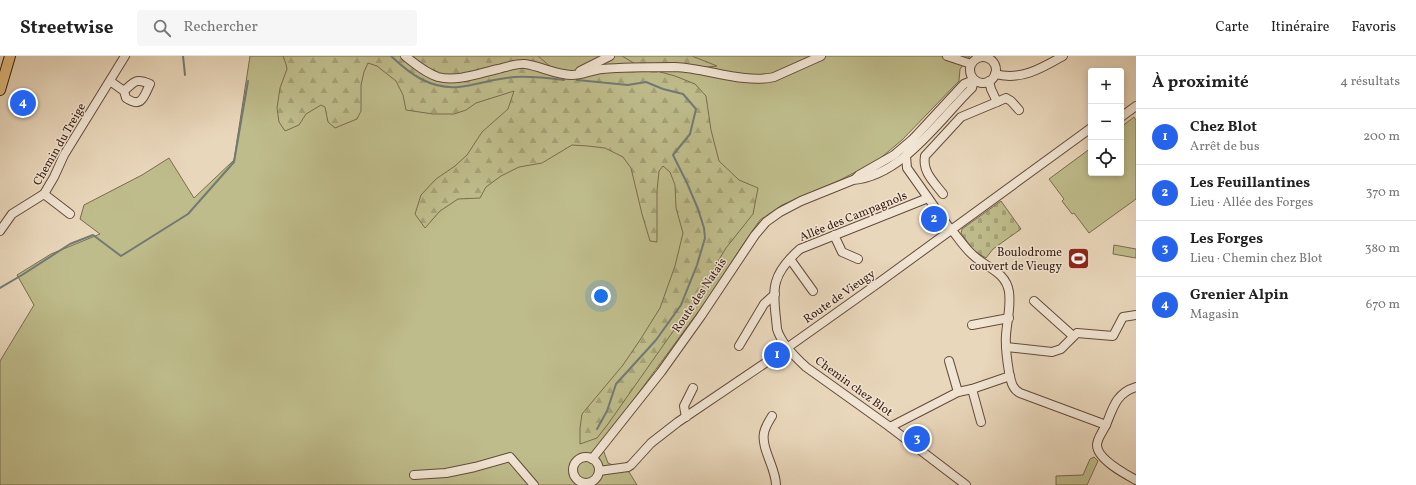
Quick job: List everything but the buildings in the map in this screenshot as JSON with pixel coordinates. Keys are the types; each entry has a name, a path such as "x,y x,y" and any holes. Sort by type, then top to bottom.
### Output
{"main road":[{"path":"0,70 4,56"},
{"path":"0,90 10,56"}],"street":[{"name":"Chemin du Treige","path":"0,231 12,214 44,194 64,155 125,56"},
{"path":"405,56 418,67 438,76 444,77 466,76 524,64 540,69 572,75 601,69 674,67 692,68 746,78 766,79 774,77 821,56"},
{"path":"572,75 610,56"},
{"path":"947,56 971,64"},
{"path":"995,74 1006,76 1027,74 1034,72 1063,56"},
{"path":"990,81 984,83 974,80 970,72 971,64 978,58 991,57 995,66 995,74 990,81 990,89 997,102"},
{"name":"Route des Natais","path":"592,458 623,422 661,372 701,316 754,235 766,222 780,212 801,201 853,180 894,155 914,138 964,84 974,80"},
{"name":"Route des Natais","path":"853,180 862,180 880,172 906,156 972,88 974,80"},
{"path":"110,81 124,91"},
{"path":"943,194 926,172 924,163 925,156 961,117 1006,98 1011,101 1018,110"},
{"path":"1124,115 1136,106"},
{"name":"Route de Vieugy","path":"599,471 628,467 651,443 686,417 788,347 952,230 1088,130"},
{"path":"914,138 906,156 907,168 909,172 974,257 996,270 1005,281 1009,293 1009,318 1006,347 1013,386 1020,393 1106,425"},
{"path":"880,172 898,168 909,172"},
{"path":"44,194 70,214"},
{"name":"Allée des Campagnols","path":"788,347 777,329 775,294 776,280 779,273 790,259 800,249 928,198"},
{"path":"834,235 842,252 858,259"},
{"path":"790,259 814,291"},
{"path":"739,346 764,304 775,294"},
{"path":"1034,301 1073,336"},
{"path":"1006,347 1052,352 1061,349 1073,336 1080,333 1113,336 1123,317 1136,315"},
{"path":"972,324 1009,318"},
{"name":"Chemin chez Blot","path":"788,347 797,359 806,367 890,427 966,485"},
{"path":"949,361 958,392"},
{"path":"890,427 958,392 972,390 1010,376"},
{"path":"1136,387 1126,391 1118,398 1097,446 1099,454 1105,460 1136,480"},
{"path":"686,417 684,406 693,388"},
{"path":"972,390 981,422"},
{"path":"772,416 765,429 764,439 775,474 776,485"},
{"path":"583,457 589,457 592,458 598,465 599,471 595,479 591,482 577,483 573,473 574,463 583,457"},
{"path":"414,475 446,473 510,458 534,485"}],"green space":[{"path":"250,56 970,56 960,69 959,81 902,140 877,161 838,181 782,205 760,220 709,297 601,444 608,463 629,472 637,485 0,485 0,361 34,305 17,275 51,254 100,234 80,219 84,205 142,175 169,158 194,198 234,160"},
{"path":"283,56 538,56 559,74 653,70 675,76 695,84 706,96 711,130 719,161 739,180 758,188 753,214 726,248 693,303 608,424 597,438 580,444 582,414 623,365 640,340 660,308 675,266 683,233 676,208 675,185 670,172 663,166 659,171 657,191 657,242 650,241 631,168 623,157 605,148 572,145 542,163 519,167 501,176 486,187 480,198 458,199 440,211 425,228 415,214 421,195 436,179 455,166 467,155 482,132 508,109 514,91 476,103 466,110 454,114 433,114 406,110 403,95 396,81 377,66 368,63 361,85 361,111 357,119 335,128 328,122 325,107 321,105 306,114 299,125 285,131 279,122 277,108 280,88 287,69"},
{"path":"622,56 692,56 717,66 683,70 637,65"},
{"path":"1134,117 1136,120 1136,199 1089,233 1074,213 1072,214 1062,201 1064,199 1049,179 1088,150 1088,176 1124,176 1124,125"},
{"path":"1001,201 1021,229 993,249 986,258 974,251 961,233 962,229"},
{"path":"1114,245 1136,249 1136,258 1113,254"},
{"path":"1094,457 1098,461 1087,485 1056,485 1056,476 1083,475 1090,459"}],"waterway":[{"path":"183,56 185,75"},
{"path":"391,56 413,74 438,86 458,87 515,77 564,80"},
{"path":"577,80 628,85 646,82 663,89 683,94 696,109 690,134 673,155 698,209 704,228 705,238 697,265 681,305 656,340 616,384 607,411 597,429"},
{"path":"0,288 70,244 93,235 121,256 188,214 234,162 248,81"}],"place":[{"name":"Grenier Alpin","path":"23,103"},
{"name":"Les Feuillantines","path":"934,219"},
{"name":"Boulodrome couvert de Vieugy","path":"1078,259"},
{"name":"Chez Blot","path":"777,355"},
{"name":"Les Forges","path":"917,439"}]}
